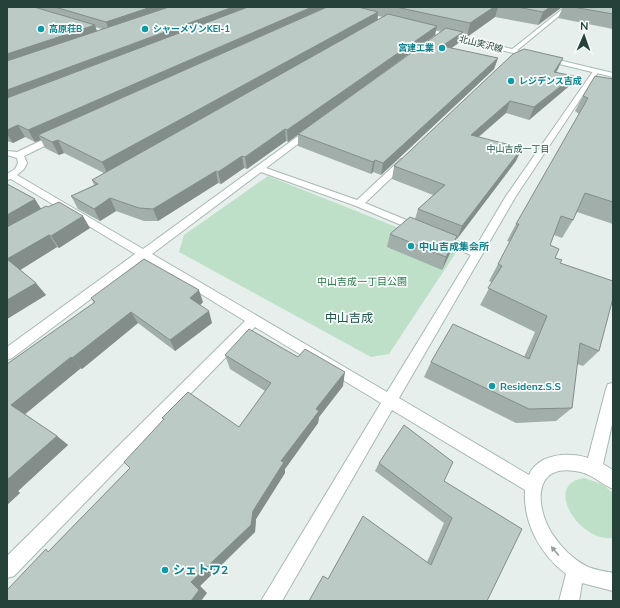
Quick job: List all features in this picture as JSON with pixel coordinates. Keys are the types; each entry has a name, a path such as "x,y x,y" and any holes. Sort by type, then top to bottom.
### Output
{"street":[{"path":"508,62 515,52 568,7"},
{"name":"北山実沢線","path":"414,28 613,75"},
{"path":"432,43 443,34"},
{"path":"271,601 511,196 596,71"},
{"path":"7,354 317,127"},
{"path":"7,154 18,155 62,135"},
{"path":"18,155 24,162 23,166 9,176 64,206 532,486"},
{"path":"359,204 410,155"},
{"path":"260,169 359,204 477,253"},
{"path":"7,569 254,320"},
{"path":"594,468 613,389"},
{"path":"613,481 594,468 577,462 561,462 548,466 538,474 532,486 532,502 536,520 545,538 559,556 576,570 597,580 613,582"},
{"path":"569,601 576,570"}],"green space":[{"name":"中山吉成一丁目公園","path":"268,176 457,251 389,354 371,357 179,252 184,235"},
{"path":"584,478 602,484 613,493 613,538 601,537 589,532 578,523 570,512 566,501 566,491 572,483"}],"building":[{"path":"7,7 34,7 95,25 7,54"},
{"path":"55,7 151,7 106,22"},
{"path":"169,7 233,7 7,90 7,61"},
{"path":"248,7 312,7 28,130 18,125 7,130 7,98"},
{"path":"327,7 358,7 378,12 102,162 58,140 52,142 38,135"},
{"path":"396,7 494,7 470,23"},
{"path":"517,7 550,7 543,12"},
{"path":"573,7 613,7 613,14"},
{"path":"388,14 437,26 287,130 285,129 245,157 242,156 218,172 216,171 153,209 139,208 110,198 94,209 71,196 98,184 92,180"},
{"path":"446,28 463,32 442,46 498,58 383,163 375,160 373,162 298,134"},
{"path":"524,49 563,58 554,72 574,76 534,107 510,101 471,135 522,148 462,226 418,209 445,185 394,166 513,54"},
{"path":"595,76 613,79 613,202 585,193 573,220 561,216 550,245 559,249 555,258 562,260 560,263 613,281 613,298 599,351 580,343 572,408 529,409 431,362 453,324 529,359 547,316 488,288 502,266 498,264 519,224 516,224 588,98 583,96"},
{"path":"7,184 35,199 7,215"},
{"path":"59,202 83,216 51,236 49,235 7,259 7,227 46,206 48,207"},
{"path":"410,217 457,236 446,257 390,234"},
{"path":"7,259 36,283 7,300"},
{"path":"144,259 199,290 190,298 209,311 170,340 131,312 11,405 57,436 7,480 7,364 95,302 91,298"},
{"path":"249,329 298,357 305,349 345,372 316,409 319,411 281,461 284,462 253,511 251,525 191,582 199,590 191,601 7,601 7,590 46,549 48,552 130,468 124,462 164,419 162,418 188,392 239,427 271,383 225,355"},
{"path":"404,425 453,462 444,481 522,529 487,601 309,601 323,576 328,579 363,516 431,565 452,518 379,463"}],"place":[{"name":"高原荘B","path":"41,29"},
{"name":"シャーメゾンKEI-1","path":"145,29"},
{"name":"宮建工業","path":"442,48"},
{"name":"レジデンス吉成","path":"511,81"},
{"name":"中山吉成集会所","path":"411,246"},
{"name":"Residenz.S.S","path":"492,386"},
{"name":"シェトワ2","path":"165,570"}],"district":[{"name":"中山吉成一丁目","path":"518,149"},
{"name":"中山吉成","path":"349,318"}]}
